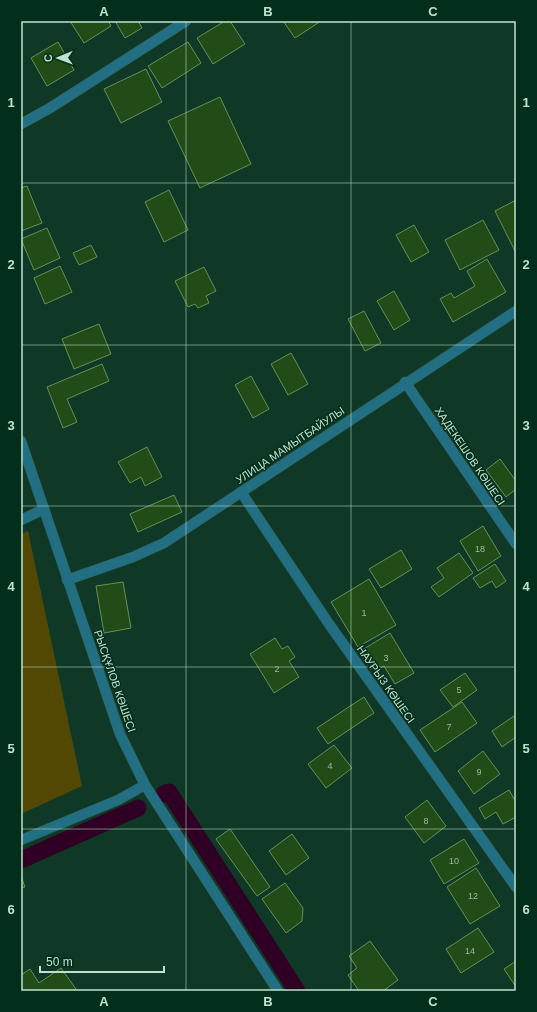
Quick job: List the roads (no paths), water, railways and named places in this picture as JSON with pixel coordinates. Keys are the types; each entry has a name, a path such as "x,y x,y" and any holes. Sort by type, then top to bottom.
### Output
{"street":[{"path":"21,124 50,108 186,21"},
{"name":"УЛИЦА МАМЫТБАЙУЛЫ","path":"67,580 133,557 164,543 405,382 516,311"},
{"name":"ХАДЕКЕШОВ КӨШЕСІ","path":"405,382 516,544"},
{"name":"РЫСҚҰЛОВ КӨШЕСІ","path":"21,441 120,734 145,785 278,991"},
{"name":"НАУРЫЗ КӨШЕСІ","path":"241,492 347,650 516,887"},
{"path":"21,520 44,509"},
{"path":"21,840 118,800 145,785"}],"waterway":[{"path":"164,794 169,792 297,991"},
{"path":"21,860 138,808"}]}
